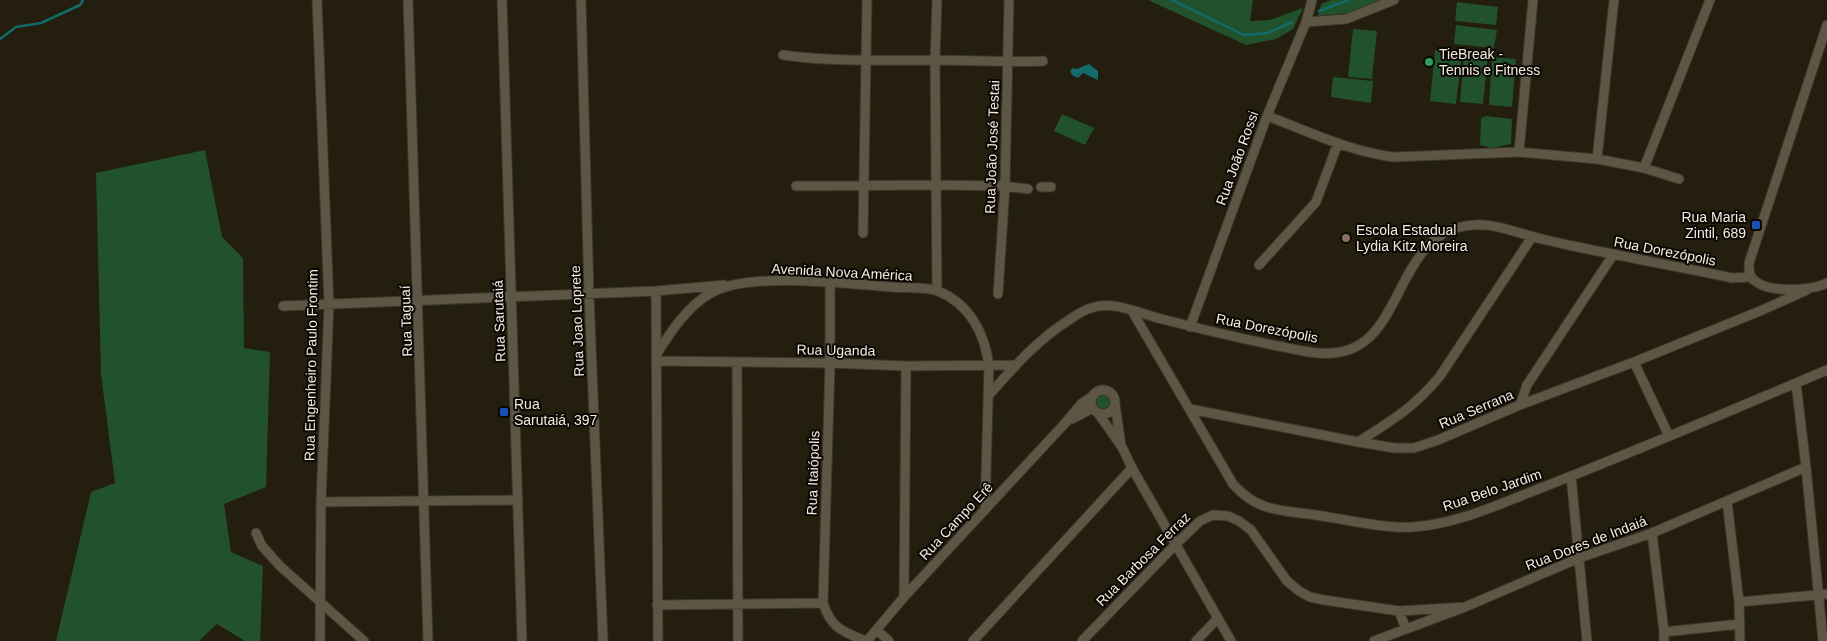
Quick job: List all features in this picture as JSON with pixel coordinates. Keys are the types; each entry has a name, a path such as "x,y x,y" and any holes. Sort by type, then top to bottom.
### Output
{"street":[{"name":"Rua Engenheiro Paulo Frontim","path":"317,0 329,305 321,502 322,602 320,641"},
{"name":"Rua Taguaí","path":"408,0 419,302 428,641"},
{"name":"Rua Sarutaiá","path":"502,0 522,641"},
{"name":"Rua Joao Loprete","path":"581,0 589,294 603,641"},
{"path":"863,233 867,0"},
{"path":"937,0 935,60 937,291 954,300 976,323 987,351 989,366 985,510"},
{"name":"Rua João José Testai","path":"998,294 1005,186 1009,0"},
{"name":"Rua João Rossi","path":"1190,326 1266,116 1306,22 1312,0"},
{"path":"1306,22 1346,18 1394,0"},
{"path":"1519,152 1533,0"},
{"path":"1597,159 1614,0"},
{"path":"1644,168 1710,0"},
{"path":"1807,290 1774,288 1755,282 1749,271 1749,263 1827,25"},
{"path":"783,55 804,58 866,60 1043,61"},
{"path":"1266,116 1359,151 1394,157 1519,152 1597,159 1644,168 1679,179"},
{"path":"1260,265 1316,202 1338,143"},
{"path":"796,186 864,184 1005,186 1028,189"},
{"path":"1040,186 1051,187"},
{"name":"Rua Dorezópolis","path":"988,396 1016,365 1051,332 1090,308 1106,306 1132,311 1190,326 1313,352 1333,353 1357,348 1375,333 1393,304 1404,279 1428,245 1445,232 1477,224 1494,226 1532,237 1613,255 1732,278 1751,277"},
{"path":"1358,442 1408,410 1425,395 1440,376 1532,237"},
{"path":"1520,405 1527,385 1613,255"},
{"name":"Avenida Nova América","path":"656,358 678,324 701,300 712,292 734,284 770,281 830,282 937,291"},
{"name":"Rua Itaiópolis","path":"823,603 830,363 830,282"},
{"name":"Rua Serrana","path":"1190,409 1358,442 1395,448 1414,448 1634,362 1827,283"},
{"path":"283,306 656,292 734,284"},
{"path":"1760,311 1770,300 1774,288"},
{"path":"656,292 658,641"},
{"name":"Rua Belo Jardim","path":"1132,311 1233,484 1244,496 1263,506 1411,528 1436,524 1474,513 1571,476 1827,370"},
{"name":"Rua Uganda","path":"656,358 906,366 1016,365"},
{"path":"737,362 738,641"},
{"path":"1634,362 1669,436"},
{"path":"904,597 906,366"},
{"path":"1796,383 1823,595 1822,641"},
{"path":"1122,447 1114,396 1108,391 1100,390 1094,395 1092,402 1096,410 1122,447 1132,468 1231,641"},
{"name":"Rua Campo Erê","path":"866,641 904,597 1067,422 1081,404 1094,395"},
{"path":"1096,410 1109,413 1115,404"},
{"name":"Rua Campo Erê","path":"1067,422 1086,410 1096,410"},
{"name":"Rua Dores de Indaiá","path":"1374,641 1465,607 1579,558 1652,533 1806,467"},
{"path":"973,641 1132,468"},
{"path":"1571,476 1586,641"},
{"path":"321,502 518,500"},
{"path":"1727,501 1739,602 1740,641"},
{"name":"Rua Barbosa Ferraz","path":"1082,641 1176,544 1213,514 1228,516 1251,530 1287,581 1310,597 1399,611 1465,607"},
{"path":"256,533 262,546 280,566 364,641"},
{"path":"1652,533 1664,636 1740,624"},
{"path":"1739,602 1823,595"},
{"path":"657,606 823,603 827,616 839,629 866,641"},
{"path":"1399,611 1406,629"},
{"path":"1196,641 1218,618"},
{"path":"877,630 889,641"}],"green space":[{"path":"1148,0 1253,0 1250,21 1270,20 1303,8 1293,29 1276,39 1246,45"},
{"path":"1331,0 1383,0 1349,13 1318,16 1321,4"},
{"path":"1457,2 1498,7 1496,25 1455,21"},
{"path":"1456,25 1497,30 1494,48 1454,44"},
{"path":"1353,29 1377,31 1372,79 1348,77"},
{"path":"1435,50 1462,54 1456,104 1430,101"},
{"path":"1464,54 1488,56 1483,104 1460,102"},
{"path":"1492,57 1516,59 1512,107 1489,105"},
{"path":"1333,77 1373,81 1371,103 1331,97"},
{"path":"1062,114 1094,128 1085,145 1054,131"},
{"path":"1486,116 1512,119 1511,144 1492,148 1480,145 1481,118"},
{"path":"205,150 222,237 243,258 244,348 270,352 266,487 224,504 231,552 263,566 260,641 245,641 217,624 199,641 56,641 91,492 115,483 101,374 96,173"},
{"path":"1100,391 1108,391 1115,398 1115,406 1108,413 1100,413 1093,406 1093,398"}],"water":[{"path":"1089,64 1098,71 1098,80 1083,73 1078,78 1072,75 1070,71 1073,68 1077,69"}],"waterway":[{"path":"0,39 16,27 41,23 80,5 83,0"},
{"path":"1172,0 1244,35 1268,33 1292,22"},
{"path":"1319,11 1348,0"}],"place":[{"name":"TieBreak - Tennis e Fitness","path":"1429,62"},
{"name":"Rua Maria Zintil, 689","path":"1756,225"},
{"name":"Escola Estadual Lydia Kitz Moreira","path":"1346,238"},
{"name":"Rua Sarutaiá, 397","path":"504,412"}]}
